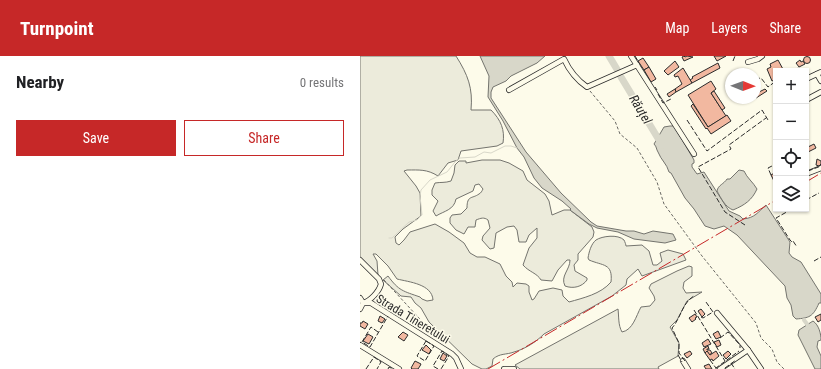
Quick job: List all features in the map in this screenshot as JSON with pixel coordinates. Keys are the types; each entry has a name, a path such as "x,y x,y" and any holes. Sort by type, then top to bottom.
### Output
{"street":[{"path":"631,56 694,154"},
{"path":"748,62 758,60 762,56"},
{"path":"510,90 564,59 567,66 579,82 587,87 637,65"},
{"path":"809,78 819,73 821,81"},
{"path":"809,98 821,92"},
{"path":"809,173 821,168"},
{"path":"360,260 379,279 381,284 369,300 362,303"},
{"path":"360,298 362,303 360,309"},
{"name":"Strada Tineretului","path":"362,303 371,303 452,354 456,358 461,369"},
{"path":"717,313 748,350 761,369"},
{"path":"360,345 399,369"},
{"path":"720,369 748,350"},
{"path":"683,361 688,369"},
{"path":"506,369 514,369"}],"path":[{"path":"587,87 616,121 620,134 637,148 657,182 664,204 702,256 756,323 761,338 772,349 777,362 784,369"},
{"path":"381,277 442,344"}],"shaded area":[{"path":"360,56 456,56 464,69 469,82 471,110 491,110 500,121 503,129 503,143 497,146 461,151 458,160 448,163 438,176 423,170 404,171 420,193 421,216 395,237 396,243 399,245 410,232 435,224 464,243 470,253 477,257 485,257 500,264 506,276 512,282 513,287 517,283 526,284 529,286 529,292 532,300 539,291 553,288 562,290 563,296 569,302 597,293 611,282 609,268 589,260 588,258 592,246 596,240 614,236 624,240 626,246 642,245 649,251 653,265 657,265 662,261 660,253 668,250 683,254 686,260 642,276 638,269 627,279 626,285 612,296 544,334 530,345 518,351 496,357 493,359 492,366 486,369 482,369 472,364 429,322 421,308 411,297 401,296 383,280 388,276 395,285 402,290 427,301 433,300 429,290 419,285 397,279 388,266 376,254 373,254 377,261 378,275 360,257"},
{"path":"480,56 545,56 537,63 493,87 491,98 526,152 561,193 591,222 597,226 634,231 644,234 653,231 673,234 676,240 665,243 634,239 618,232 597,228 589,224 570,210 571,209 562,201 542,188 534,178 524,157 517,148 488,97 489,76"},
{"path":"674,126 694,160 692,167 697,174 704,172 729,211 743,219 756,214 766,205 790,242 789,253 792,257 801,262 821,294 821,303 819,303 813,314 804,318 796,319 793,316 791,305 787,298 785,286 737,235 724,226 714,229 705,226 685,198 654,144 664,127"},
{"path":"482,160 500,160 523,171 527,180 545,194 549,201 552,215 564,210 570,210 592,227 594,232 593,237 578,254 578,260 574,265 575,271 587,278 583,284 577,287 565,286 564,276 569,267 570,260 567,260 558,270 552,281 541,280 523,265 529,248 537,238 537,228 529,235 526,242 519,242 517,230 514,226 507,227 496,233 494,248 490,249 482,240 483,236 490,228 487,219 482,218 476,220 475,227 468,227 464,234 456,230 450,223 450,218 452,215 461,214 467,208 469,199 481,193 483,189 479,184 475,185 473,191 456,199 451,208 436,216 433,211 438,201 432,195 432,190 435,183 451,181 455,165 459,161 466,161 466,163"},
{"path":"739,170 744,171 757,189 748,202 733,210 725,205 717,191 727,179 730,179"},
{"path":"689,266 692,267 692,276 684,282 683,288 686,293 702,292 687,301 677,320 670,327 679,343 678,356 658,367 659,369 520,369 515,365 618,309 619,324 622,332 626,331 632,326 641,307 650,306 655,300 649,288 651,284"},
{"path":"813,321 818,327 821,335 821,340 818,341 817,347 821,356 821,369 815,369 798,335 799,330"}],"building":[{"path":"714,56 726,56 717,61"},
{"path":"807,56 810,57 810,63 807,64 804,63 803,60 804,57"},
{"path":"682,57 693,57 684,61"},
{"path":"643,58 649,67 644,70 638,61"},
{"path":"778,60 782,68 773,68 772,81 767,69 771,67 770,64"},
{"path":"800,60 805,64 799,67 796,63"},
{"path":"675,61 679,67 668,75 664,71"},
{"path":"718,63 720,68 692,83 690,80 693,78 692,77"},
{"path":"649,67 656,79 651,82 644,70"},
{"path":"683,68 692,83 676,92 675,89 682,84 678,76 675,77 674,75"},
{"path":"711,81 716,89 711,93 726,116 708,127 688,95"},
{"path":"675,89 676,92 669,97 667,94"},
{"path":"765,89 767,91 761,95 761,91"},
{"path":"714,91 725,108 722,110 711,93"},
{"path":"693,104 708,127 727,115 731,121 711,134 691,106"},
{"path":"814,144 816,148 809,152 809,146"},
{"path":"817,159 821,161 819,166 816,165"},
{"path":"701,309 705,314 702,317 698,311"},
{"path":"695,314 697,317 692,322 689,318"},
{"path":"821,314 821,320 818,322 815,317"},
{"path":"380,316 385,319 382,323 378,321"},
{"path":"363,321 368,324 365,329 360,326 360,323"},
{"path":"718,331 721,337 716,339 713,334"},
{"path":"403,332 408,335 404,341 398,337"},
{"path":"368,334 373,337 369,344 363,341"},
{"path":"708,339 711,344 704,347 702,343"},
{"path":"719,340 721,345 717,347 714,342"},
{"path":"426,345 431,350 429,354 422,350"},
{"path":"708,346 709,349 707,350 710,350 712,353 709,355 707,351 705,353 703,349"},
{"path":"690,351 692,354 687,358 684,354"},
{"path":"707,351 710,355 716,351 719,356 713,361 712,359 710,360 705,353"},
{"path":"728,351 731,354 726,359 723,355"},
{"path":"443,353 447,356 444,361 440,359"},
{"path":"415,361 421,364 418,369 412,369 411,368"},
{"path":"709,364 712,369 706,369 704,366"}],"waterway":[{"name":"Răuțel","path":"609,56 618,71"},
{"name":"Răuțel","path":"621,77 662,145"},
{"path":"389,238 392,238 409,222 417,220 422,215 420,196 421,190 430,180 447,172 460,158 475,157 484,152 491,153 505,146 517,148"},
{"path":"804,320 807,324"}],"fence":[{"path":"635,56 638,61"},
{"path":"733,61 735,56"},
{"path":"761,78 768,87 773,83"},
{"path":"658,94 663,103 671,99"},
{"path":"687,120 707,151 762,110 768,120"},
{"path":"745,225 725,212 698,167 731,149 729,145 766,118"},
{"path":"771,175 768,168 773,166"},
{"path":"809,171 821,166"},
{"path":"809,198 819,193"},
{"path":"787,212 776,218 790,240 792,242 793,241 797,247"},
{"path":"814,261 821,257"},
{"path":"685,361 679,353 679,343 672,328 678,320 684,307 694,296"},
{"path":"701,317 703,318 713,312 706,302"},
{"path":"694,310 725,361"},
{"path":"378,332 371,327 362,342 370,347 388,316"},
{"path":"720,338 728,332 740,345 740,348"},
{"path":"426,341 434,346 425,361 417,356 426,341"},
{"path":"438,369 433,366 442,351 449,356 441,369"},
{"path":"716,369 739,351"},
{"path":"678,355 682,362"},
{"path":"366,369 374,357 381,362 377,369"},
{"path":"710,360 716,368"},
{"path":"725,368 736,360"},
{"path":"731,363 735,369"},
{"path":"388,369 389,367 393,369"}],"power":[{"path":"809,180 821,173"},
{"path":"488,369 773,202"}]}
